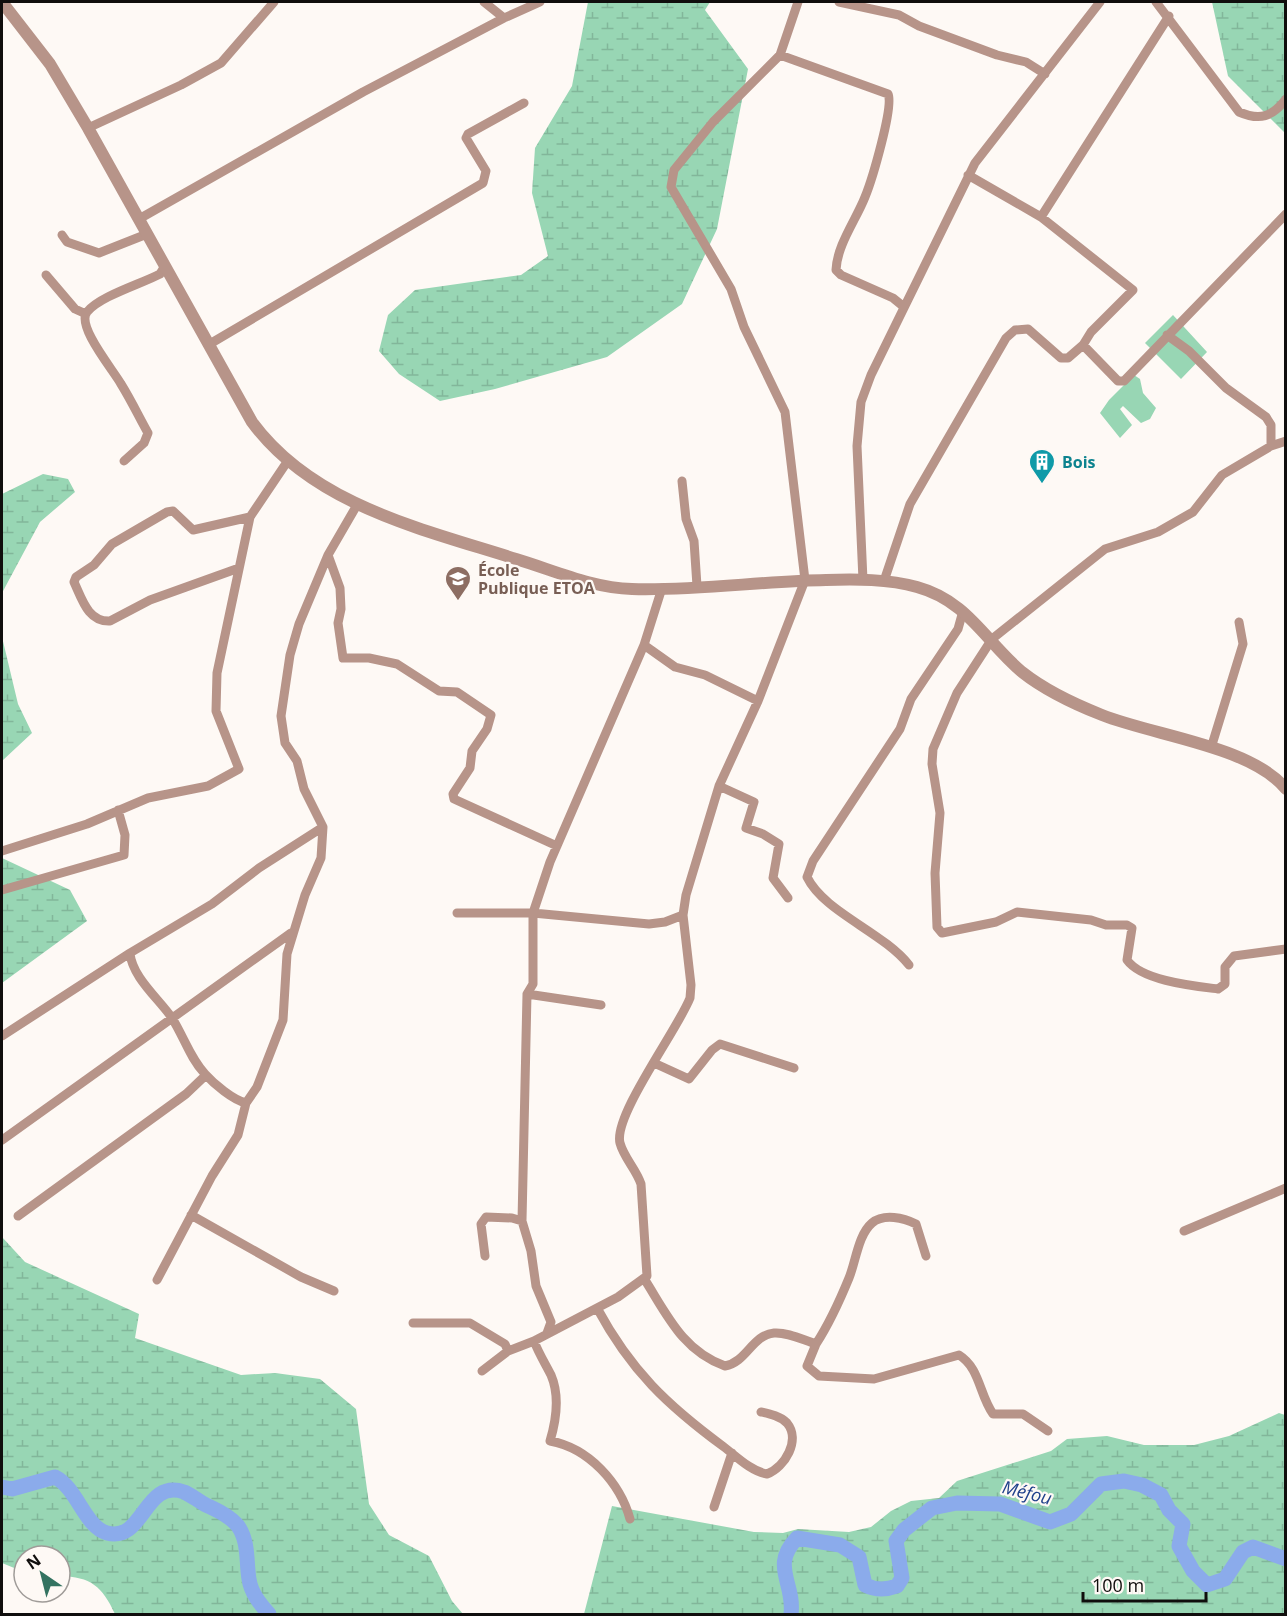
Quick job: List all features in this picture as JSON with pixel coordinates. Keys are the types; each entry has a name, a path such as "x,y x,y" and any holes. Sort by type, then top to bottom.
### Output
{"street":[{"path":"2,2 50,64 252,422 287,462 357,505 600,585 629,589 805,580 863,580 884,581 928,591 963,611 1022,672 1076,705 1126,725 1211,748 1268,771 1286,789"},
{"path":"88,128 148,101 221,63 274,2"},
{"path":"484,2 504,18"},
{"path":"139,219 284,135 504,18 540,2"},
{"path":"483,1371 508,1351 534,1341 597,1308 645,1280 647,1276 640,1184 637,1172 620,1142 626,1114 690,998 683,915 686,895 719,786 758,701 805,580 785,412 744,327 731,289 671,187 671,178 674,170 713,122 780,55 798,2"},
{"path":"839,2 898,15 919,26 997,55 1026,62 1045,74"},
{"path":"863,580 856,458 860,412 871,375 968,175 998,131 1100,2"},
{"path":"1156,2 1169,16 1230,104 1239,112 1253,117 1265,117 1276,112 1286,99"},
{"path":"1041,217 1169,16"},
{"path":"780,55 888,94 891,101 889,115 865,197 853,222 836,270 841,275 892,298 904,307"},
{"path":"208,345 483,183 486,171 466,138 468,134 524,103"},
{"path":"884,581 910,504 1006,338 1016,330 1028,329 1064,359 1083,345 1091,332 1133,290 1041,217 968,175"},
{"path":"1083,345 1118,381 1124,381 1286,214"},
{"path":"62,235 68,242 99,253 147,234"},
{"path":"124,461 144,443 148,433 121,382 100,355 84,320 86,314 97,304 160,274 165,266"},
{"path":"46,275 75,309 86,314"},
{"path":"1167,335 1189,351 1226,388 1266,417 1271,425 1271,446"},
{"path":"1286,441 1271,446 1222,475 1193,512 1158,532 1104,549 992,639 957,693 933,749 932,764 940,813 935,873 936,927 942,933 987,925 1017,912 1091,920 1106,925 1127,925 1132,928 1127,960 1130,964 1152,976 1185,985 1218,989 1225,984 1225,967 1234,956 1286,950"},
{"path":"2,851 87,824 148,798 208,786 239,770 216,711 217,673 250,517 287,462"},
{"path":"682,481 686,519 693,533 698,586"},
{"path":"156,1280 238,1135 246,1103 257,1087 283,1020 287,954 291,933 321,858 323,826 304,789 297,761 285,743 281,716 290,655 299,624 328,555 357,505"},
{"path":"239,568 150,600 110,621 94,617 86,609 74,582 76,577 94,565 112,544 168,512 173,511 193,530 250,517"},
{"path":"328,555 340,588 342,609 338,623 343,658 369,658 397,664 439,691 458,692 491,715 487,729 472,751 470,768 453,794 454,799 557,846"},
{"path":"547,1333 551,1322 536,1286 531,1251 522,1221 526,994 533,984 533,914 557,846 644,645 662,588"},
{"path":"909,965 899,952 819,893 807,877 813,861 900,729 910,699 958,629 963,611"},
{"path":"1211,748 1243,644 1239,622"},
{"path":"644,645 675,667 705,675 758,701"},
{"path":"719,786 754,802 746,828 763,834 779,844 773,878 788,898"},
{"path":"2,890 124,855 125,835 118,810"},
{"path":"2,1036 130,953 212,904 259,868 323,826"},
{"path":"457,913 533,914 649,924 665,922 683,915"},
{"path":"2,1140 291,933"},
{"path":"130,953 134,966 172,1019 191,1054 206,1075 228,1095 246,1103"},
{"path":"526,994 601,1005"},
{"path":"654,1063 689,1078 712,1050 720,1044 794,1068"},
{"path":"18,1216 186,1094 206,1075"},
{"path":"1184,1231 1286,1188"},
{"path":"191,1215 301,1277 334,1291"},
{"path":"485,1256 481,1224 486,1217 499,1216 522,1221"},
{"path":"926,1256 916,1224 894,1218 880,1218 871,1224 859,1248 849,1279 807,1366 819,1376 874,1379 959,1355 968,1360 974,1370 985,1402 993,1414 1023,1414 1048,1431"},
{"path":"645,1280 682,1340 713,1362 725,1366 734,1365 764,1336 774,1333 816,1344"},
{"path":"597,1308 611,1334 643,1379 696,1426 759,1472 767,1474 783,1463 791,1448 792,1433 786,1423 776,1416 761,1412"},
{"path":"413,1323 433,1325 470,1323 505,1344 508,1351"},
{"path":"534,1341 540,1360 551,1376 554,1391 556,1411 550,1441 562,1443 608,1476 625,1499 630,1519"},
{"path":"714,1507 732,1453"}],"green space":[{"path":"588,2 710,2 705,10 748,69 717,229 682,304 607,357 495,389 440,401 399,374 379,351 388,315 415,290 521,275 548,256 532,193 535,148 572,86"},
{"path":"1212,2 1285,2 1285,133 1228,76"},
{"path":"1173,315 1207,352 1181,379 1145,343"},
{"path":"1134,375 1140,379 1143,393 1156,408 1150,419 1141,423 1123,406 1120,409 1132,425 1120,438 1100,413 1109,400"},
{"path":"43,474 68,479 75,492 40,522 2,593 2,494"},
{"path":"2,637 18,704 32,733 2,761"},
{"path":"2,858 70,890 87,921 2,983"},
{"path":"2,1237 25,1262 139,1314 135,1338 241,1375 275,1373 320,1379 356,1409 369,1504 389,1535 429,1556 452,1601 463,1614 115,1614 100,1590 88,1581 72,1577 72,1544 12,1544 12,1567 2,1563"},
{"path":"1279,1413 1285,1415 1285,1614 584,1614 612,1506 754,1532 783,1533 798,1529 849,1532 871,1527 891,1511 911,1501 939,1498 957,1481 1051,1451 1067,1439 1107,1436 1144,1445 1194,1445 1229,1436"}],"waterway":[{"name":"Méfou","path":"2,1487 12,1489 55,1477 63,1482 99,1529 107,1533 119,1534 129,1529 160,1494 171,1490 187,1493 226,1516 238,1526 246,1545 252,1589 269,1614"},
{"name":"Méfou","path":"791,1614 790,1593 784,1566 789,1548 797,1538 840,1545 859,1557 865,1585 877,1589 889,1588 897,1586 902,1578 896,1541 904,1530 932,1508 957,1503 1000,1504 1050,1522 1071,1514 1101,1484 1124,1481 1142,1485 1161,1495 1169,1510 1183,1524 1179,1546 1193,1571 1207,1585 1225,1579 1243,1552 1253,1547 1286,1559"}],"place":[{"name":"Bois","path":"1042,485"},
{"name":"École Publique ETOA","path":"458,602"}]}
